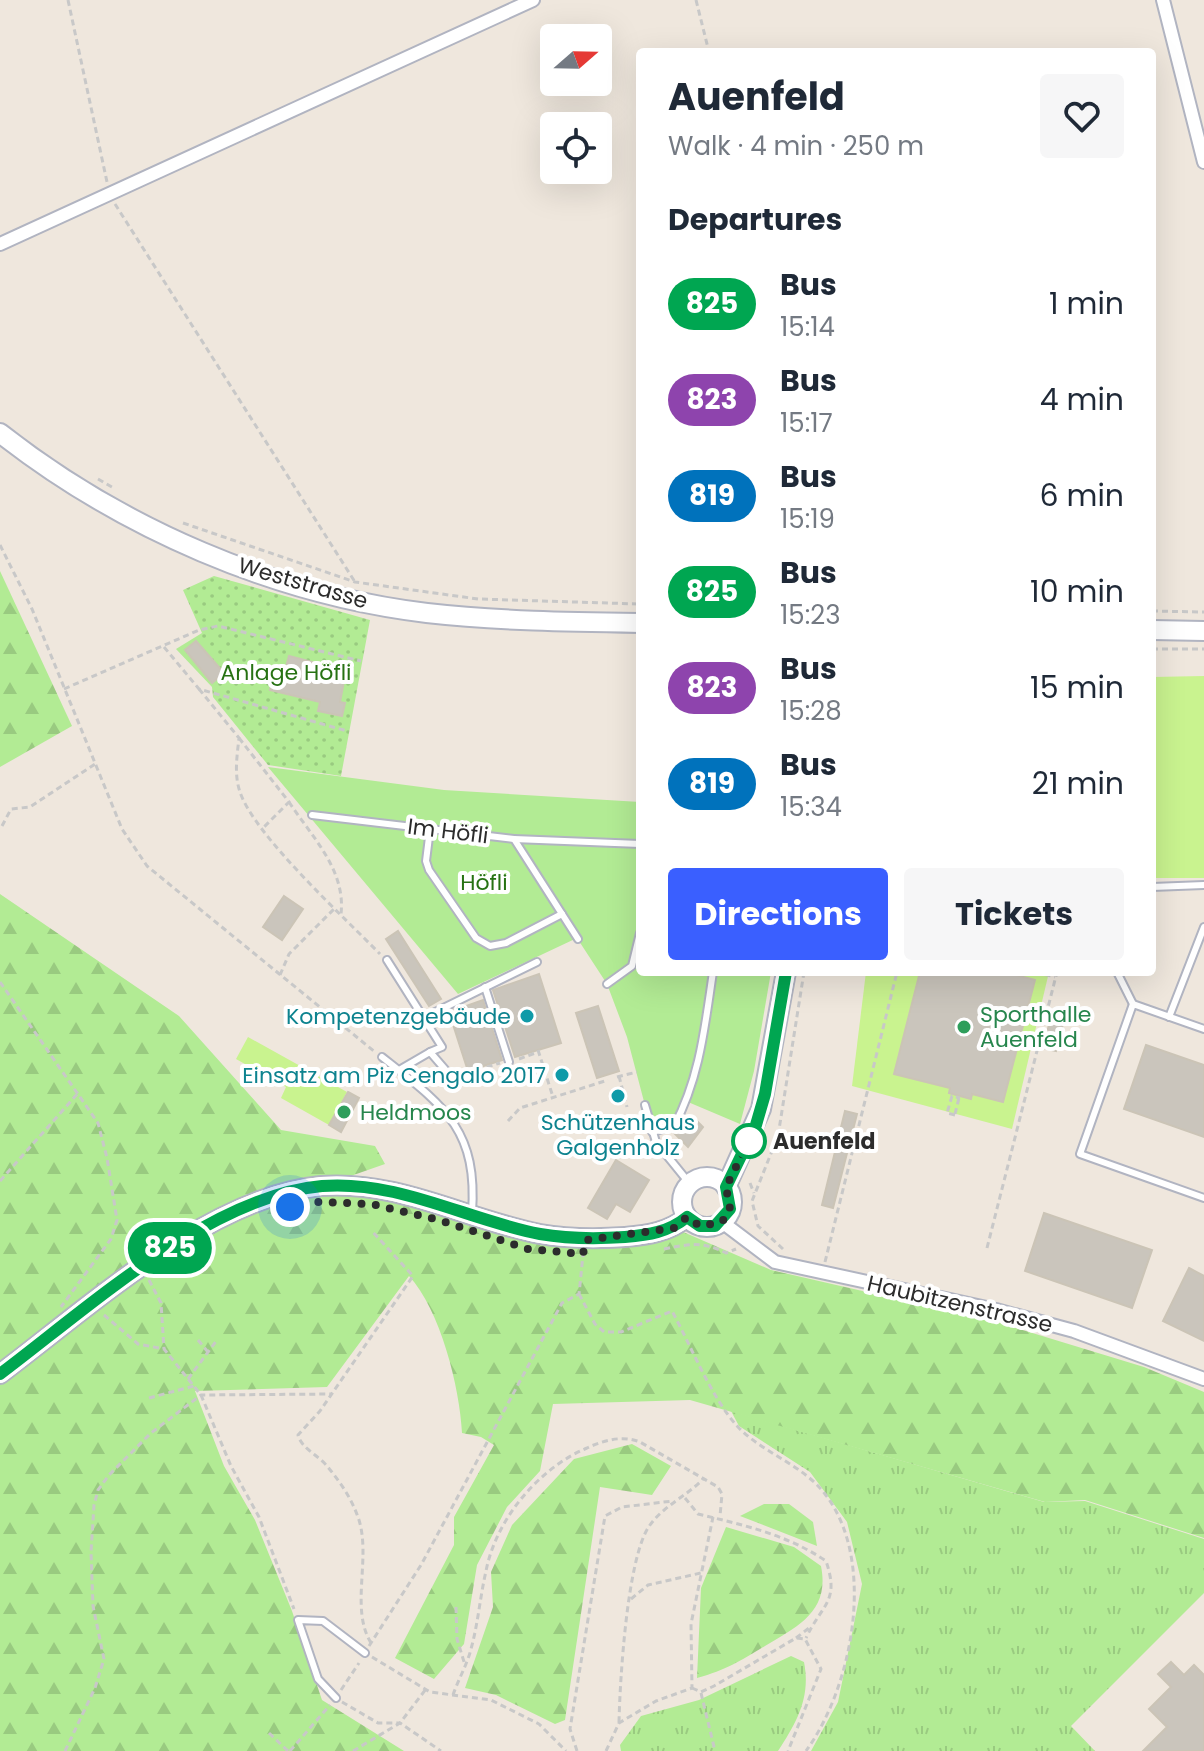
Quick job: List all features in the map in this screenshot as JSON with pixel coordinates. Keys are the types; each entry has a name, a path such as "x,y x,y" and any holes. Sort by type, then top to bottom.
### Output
{"street":[{"path":"0,244 533,0"},
{"path":"1163,0 1204,162"},
{"name":"Weststrasse","path":"0,433 115,509 159,532 271,577 348,598 425,612 516,621 636,623"},
{"path":"1156,630 1204,631"},
{"path":"726,1187 709,1178 690,1184 682,1197 687,1217 700,1226 722,1222 730,1209 726,1187 756,1125 765,1094 785,976"},
{"path":"0,1374 201,1227 250,1202 322,1186 399,1193 539,1234 586,1240 674,1228 687,1217"},
{"name":"Haubitzenstrasse","path":"722,1222 755,1251 775,1262 996,1310 1074,1331 1204,1379"}],"lane":[{"name":"Im Höfli","path":"312,815 514,839 578,939"},
{"path":"430,829 426,861 429,870 476,938 490,946 506,943 562,914"},
{"path":"514,839 636,844"},
{"path":"1156,887 1204,885"},
{"path":"1169,1017 1204,927"},
{"path":"607,984 632,966 636,950"},
{"path":"387,960 442,1047 399,1070"},
{"path":"423,1018 537,962"},
{"path":"652,1132 674,1126 687,1101 700,1058 712,976"},
{"path":"1119,976 1133,1004 1204,1029"},
{"path":"485,987 509,1062"},
{"path":"1133,1004 1080,1154 1204,1198"},
{"path":"430,1052 452,1076"},
{"path":"382,1057 435,1100 460,1134 470,1154 474,1176 472,1213"},
{"path":"645,1105 652,1132 690,1184"},
{"path":"336,1698 318,1679 298,1620 323,1621 365,1653"}],"path":[{"path":"68,0 110,196 355,582"},
{"path":"696,0 708,48"},
{"path":"97,478 124,494"},
{"path":"178,522 355,582 478,599 636,604"},
{"path":"0,545 32,609 122,829 147,866 382,1057"},
{"path":"1156,611 1204,612"},
{"path":"64,689 199,630 230,627 361,661"},
{"path":"164,647 289,802 335,869 342,898 341,914"},
{"path":"1156,649 1204,649"},
{"path":"199,689 347,731"},
{"path":"239,738 236,776 241,795 263,828 387,960"},
{"path":"2,826 11,809 30,807 95,764"},
{"path":"263,828 289,802"},
{"path":"280,975 289,954 335,908"},
{"path":"823,1273 896,976"},
{"path":"987,1248 1056,976"},
{"path":"0,982 98,1123 117,1220 111,1239 100,1257 61,1303 60,1329"},
{"path":"452,1076 509,1062 538,1051 553,1097"},
{"path":"627,1107 618,1077 637,1072"},
{"path":"508,1121 520,1108 608,1080"},
{"path":"0,1181 79,1092"},
{"path":"952,1096 960,1097 955,1114 947,1113 952,1096"},
{"path":"863,1109 869,1110"},
{"path":"1007,1145 1013,1147"},
{"path":"853,1150 859,1152"},
{"path":"750,1183 756,1194"},
{"path":"996,1186 1003,1187"},
{"path":"842,1192 848,1193"},
{"path":"758,1226 787,1251"},
{"path":"985,1228 992,1230"},
{"path":"371,1230 413,1276 332,1394 301,1431 298,1440 342,1484 358,1520 363,1537 363,1630 371,1643"},
{"path":"652,1250 692,1243 733,1252"},
{"path":"574,1253 583,1254 579,1294 595,1324 604,1332 621,1332 672,1311 736,1425 809,1476 826,1494 844,1526 857,1585 852,1628 833,1702 806,1751"},
{"path":"138,1289 149,1280 161,1303 164,1349 201,1395 231,1466 259,1517 298,1620"},
{"path":"269,1733 289,1751 336,1698 421,1565 562,1303 579,1294"},
{"path":"92,1323 104,1314 138,1344 164,1349"},
{"path":"198,1340 208,1352"},
{"path":"188,1379 217,1340"},
{"path":"149,1398 194,1386"},
{"path":"65,1751 95,1688 104,1659 93,1606 91,1552 98,1490 151,1433 201,1395 332,1394"},
{"path":"453,1695 465,1665 486,1567 510,1513 539,1479 561,1463 599,1443 628,1437 703,1479 722,1494 720,1516"},
{"path":"577,1751 570,1729 605,1516 622,1507 685,1498 703,1479"},
{"path":"685,1498 698,1514 720,1516 781,1537 826,1561 833,1584 827,1607 805,1639"},
{"path":"606,1751 619,1723 620,1677 637,1555 648,1527 673,1501"},
{"path":"692,1688 691,1624 713,1517"},
{"path":"631,1599 648,1585 701,1573"},
{"path":"456,1607 457,1639 465,1665"},
{"path":"701,1692 810,1628"},
{"path":"796,1638 805,1639"},
{"path":"788,1751 821,1669 805,1639"},
{"path":"365,1653 426,1689 491,1700 539,1724 566,1751"},
{"path":"619,1723 656,1701 692,1688 701,1692"},
{"path":"353,1751 400,1723 426,1689"},
{"path":"701,1692 715,1751"},
{"path":"336,1698 378,1723 400,1723 441,1751"}],"green space":[{"path":"0,571 72,726 0,767"},
{"name":"Anlage Höfli","path":"214,576 370,620 341,776 268,765 213,697 212,687 176,649 202,633 183,590"},
{"path":"1204,676 1204,878 1156,878 1156,677"},
{"name":"Höfli","path":"268,767 444,790 636,802 636,976 770,976 754,1071 740,1124 688,1102 674,1126 652,1132 627,1037 607,984 577,938 458,994"},
{"path":"0,894 179,1016 281,1130 375,1146 385,1164 325,1185 387,1191 539,1234 674,1228 771,1270 993,1321 1144,1367 1204,1392 1204,1538 1085,1500 1045,1502 690,1400 553,1404 540,1471 507,1507 477,1565 464,1644 434,1679 395,1658 454,1545 454,1517 494,1445 481,1437 462,1433 453,1372 439,1328 420,1290 409,1276 327,1387 195,1391 224,1466 255,1520 292,1611 322,1700 404,1751 0,1751"},
{"path":"866,976 1048,976 1012,1129 852,1086"},
{"path":"248,1037 347,1092 329,1125 281,1098 286,1087 236,1059"},
{"path":"731,1411 1044,1502 1085,1501 1204,1539 1204,1593 1071,1726 1095,1751 811,1751 838,1702 862,1584 847,1522 810,1472 739,1426"},
{"path":"632,1444 671,1466 652,1495 600,1487 565,1720 555,1724 496,1695 465,1688 493,1607 491,1572 512,1525 574,1459"},
{"path":"764,1504 789,1504 813,1522 817,1546 740,1516"},
{"path":"726,1527 794,1547 821,1566 821,1595 816,1606 800,1624 733,1665 697,1678 701,1588"},
{"path":"791,1656 804,1662 806,1687 801,1709 778,1751 621,1751 620,1745 641,1716 699,1700"}],"building":[{"path":"196,641 224,673 212,683 185,650"},
{"path":"289,656 312,662 310,669 345,676 340,702 345,703 342,716 318,711 320,702 270,690 272,679 282,681"},
{"path":"284,896 303,909 282,940 263,927"},
{"path":"398,931 441,999 429,1006 386,939"},
{"name":"Kompetenzgebäude","path":"539,974 561,1043 515,1057 493,990"},
{"name":"Sporthalle Auenfeld","path":"919,976 1020,976 1035,980 1003,1102 972,1094 971,1099 949,1093 950,1088 894,1074"},
{"path":"483,1000 502,1060 468,1071 449,1012"},
{"path":"598,1006 619,1071 597,1078 576,1013"},
{"path":"1052,1013 1065,1016 1056,1051 1043,1048"},
{"path":"1146,1045 1204,1065 1204,1137 1124,1109"},
{"name":"Heldmoos","path":"348,1092 359,1098 341,1132 329,1125"},
{"path":"845,1111 857,1114 833,1208 822,1205"},
{"path":"693,1117 703,1127 688,1147 673,1132 683,1121 686,1124"},
{"path":"616,1160 649,1180 630,1212 616,1204 607,1219 588,1208"},
{"path":"1044,1213 1152,1250 1132,1308 1025,1271"},
{"path":"1189,1268 1204,1276 1204,1341 1163,1321"},
{"path":"1171,1662 1184,1675 1194,1665 1204,1675 1204,1751 1143,1751 1167,1727 1149,1709 1171,1687 1158,1674"}],"bus line":[{"name":"825","path":"0,1374 201,1227 250,1202 322,1186 387,1191 447,1205 539,1234 586,1240 639,1236 674,1228 687,1217 700,1226 715,1226 722,1222 730,1209 730,1194 726,1187 761,1109 770,1075 785,976"}],"place":[{"name":"Kompetenzgebäude","path":"527,1016"},
{"name":"Sporthalle Auenfeld","path":"964,1027"},
{"name":"Einsatz am Piz Cengalo 2017","path":"562,1075"},
{"name":"Schützenhaus Galgenholz","path":"618,1096"},
{"name":"Heldmoos","path":"344,1112"},
{"name":"Auenfeld","path":"749,1141"}],"route":[{"path":"290,1207 317,1202 371,1204 439,1220 528,1249 583,1254 586,1240 639,1236 674,1228 687,1217 700,1226 715,1226 722,1222 731,1202 726,1187 749,1141"}]}
